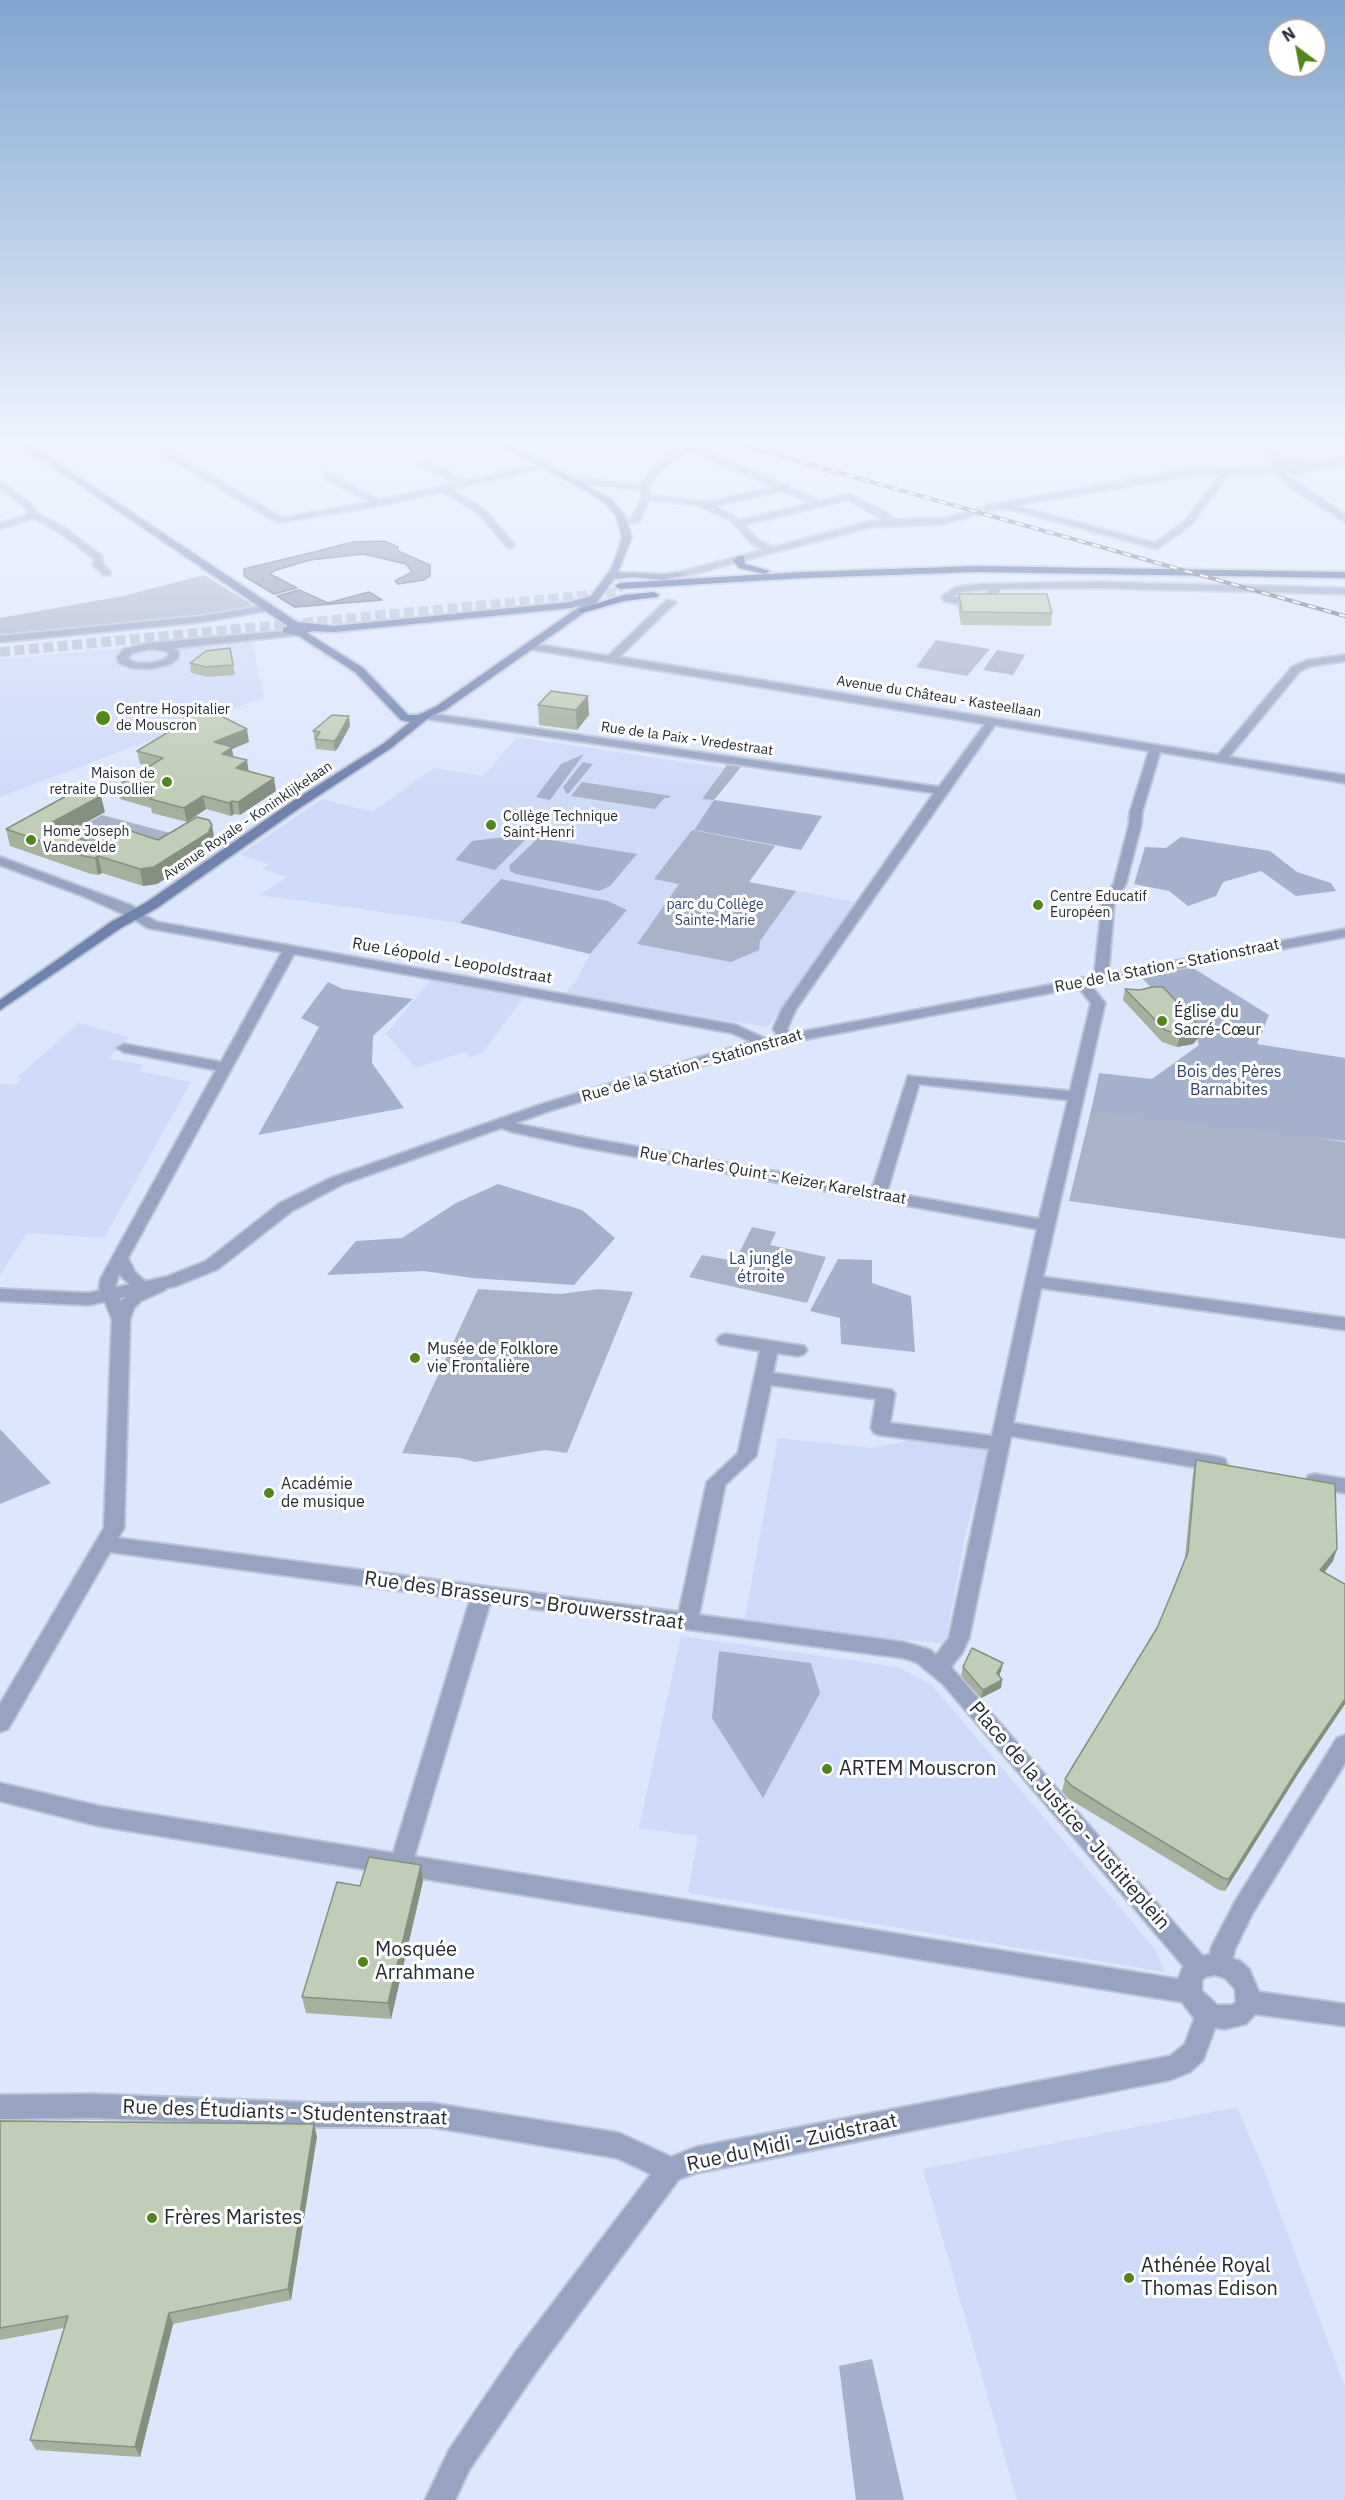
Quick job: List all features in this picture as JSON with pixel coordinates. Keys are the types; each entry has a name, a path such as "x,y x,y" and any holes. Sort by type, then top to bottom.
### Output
{"highway":[{"path":"741,558 738,561 742,566 778,571"},
{"path":"678,575 847,568 1345,575"},
{"path":"596,595 610,597 621,592 802,575 977,569"},
{"path":"582,610 621,592 927,577 1150,577 1345,583"}],"main road":[{"path":"191,557 359,670 390,705 404,717 425,716"},
{"name":"Avenue Royale - Koninklijkelaan","path":"0,1006 105,932 387,746 425,716 441,708 582,610 613,573 619,557"},
{"path":"613,573 665,577 678,575"},
{"path":"297,629 334,628 549,608 578,604 596,595"},
{"path":"549,608 563,611 565,616 562,622"},
{"path":"320,644 320,636 334,628"},
{"name":"Avenue Royale - Koninklijkelaan","path":"377,751 401,727 404,717"}],"street":[{"path":"97,557 98,565 107,573"},
{"path":"678,575 746,557"},
{"path":"997,586 1117,585 1345,591"},
{"path":"611,659 671,602"},
{"path":"0,639 209,618 268,608"},
{"path":"213,642 159,664 145,666 128,664 122,659 125,654 134,649 213,642 297,629"},
{"path":"160,646 172,650 174,654 171,659"},
{"name":"Avenue du Château - Kasteellaan","path":"528,646 1345,779"},
{"path":"1221,759 1296,669 1308,663 1345,658"},
{"name":"Rue de la Paix - Vredestraat","path":"425,716 942,791"},
{"path":"786,1038 780,1029 789,1009 993,721"},
{"path":"1101,978 1108,904 1120,884 1135,825 1136,812 1156,748"},
{"name":"Rue Léopold - Leopoldstraat","path":"0,861 128,909 153,925 736,1029 763,1043"},
{"name":"Rue de la Station - Stationstraat","path":"0,1295 79,1300 170,1282 212,1265 286,1207 319,1189 583,1096 763,1043 1345,933"},
{"path":"121,1319 110,1294 108,1283 290,950"},
{"path":"939,1667 955,1647 959,1638 1074,1096 1098,1003 1081,982"},
{"path":"124,1048 200,1064 226,1067"},
{"path":"878,1195 913,1079 1074,1096"},
{"name":"Rue Charles Quint - Keizer Karelstraat","path":"501,1123 518,1130 582,1142 1046,1225"},
{"path":"120,1258 128,1275 141,1287"},
{"path":"1034,1281 1345,1324"},
{"path":"0,1723 114,1528 121,1319 127,1305 135,1297 170,1282"},
{"path":"726,1340 798,1350"},
{"path":"687,1623 716,1482 747,1456 770,1346"},
{"path":"763,1378 886,1394 880,1428 1001,1436 1241,1468"},
{"path":"1299,1478 1345,1486"},
{"name":"Rue des Brasseurs - Brouwersstraat","path":"106,1544 903,1650 923,1656 939,1667"},
{"path":"401,1864 482,1595"},
{"name":"Place de la Justice - Justitieplein","path":"939,1667 1210,1966 1232,1969 1245,1982 1249,1992 1248,2002"},
{"path":"1345,1744 1244,1907 1223,1948 1210,1966 1191,1975 1190,1992 1195,2002 1208,2014 1224,2018 1233,2017 1245,2010 1248,2002 1345,2014"},
{"path":"0,1792 99,1816 1190,1992"},
{"name":"Rue du Midi - Zuidstraat","path":"440,2500 459,2460 525,2363 670,2170 696,2160 1170,2068 1181,2064 1194,2052 1208,2014"},
{"name":"Rue des Étudiants - Studentenstraat","path":"0,2107 92,2106 322,2115 431,2115 620,2146 670,2170"}],"shaded area":[{"path":"294,557 339,557 310,560 276,570 270,574 297,588 274,594 244,576 244,569"},
{"path":"374,557 411,557 430,565 430,576 424,580 398,584 395,581 412,572 406,564"},
{"path":"299,590 328,603 369,592 382,600 295,607 277,596"},
{"name":"Centre Hospitalier de Mouscron","path":"251,637 264,697 0,797 0,659"},
{"name":"Collège Technique Saint-Henri","path":"517,737 724,768 703,798 714,800 693,830 775,846 749,882 856,902 768,1027 565,993 575,982 590,954 627,910 608,901 501,879 460,923 260,895 287,877 262,869 269,864 240,855 322,799 372,812 434,768 483,776"},
{"path":"431,980 524,997 483,1052 470,1057 465,1052 416,1068 386,1034"},
{"path":"79,1023 129,1037 109,1058 143,1065 139,1071 191,1082 104,1238 27,1233 0,1275 0,1083 15,1085 22,1079 17,1077"},
{"path":"778,1438 873,1448 910,1440 989,1450 965,1536 945,1644 744,1622"},
{"name":"ARTEM Mouscron","path":"681,1636 898,1667 932,1685 1155,1949 1165,1972 688,1893 698,1836 639,1828"},
{"name":"Athénée Royal Thomas Edison","path":"1237,2107 1264,2170 1345,2387 1345,2500 1017,2500 923,2169"}],"green space":[{"path":"204,575 251,604 250,607 202,616 0,635 0,618 123,596"},
{"path":"936,640 990,649 967,676 916,667"},
{"path":"997,650 1025,655 1013,675 983,670"},
{"path":"584,754 550,800 536,797 561,764"},
{"path":"583,762 593,764 568,794 566,793 563,787"},
{"path":"727,765 741,767 714,800 702,799"},
{"path":"582,782 671,796 664,798 655,809 571,796"},
{"path":"714,800 822,816 801,850 694,830"},
{"path":"102,815 170,833 143,850 52,843"},
{"name":"parc du Collège Sainte-Marie","path":"692,830 775,846 749,882 796,891 760,941 759,950 731,962 637,944 679,884 654,879"},
{"path":"514,836 527,838 495,870 455,860 472,841"},
{"path":"1181,837 1270,851 1297,872 1331,883 1336,891 1296,896 1261,871 1223,882 1216,896 1188,906 1169,891 1134,884 1145,847 1166,848"},
{"path":"538,838 637,854 610,886 599,891 510,871 509,866"},
{"path":"501,879 608,901 627,910 590,954 460,923"},
{"name":"Bois des Pères Barnabites","path":"1193,968 1269,1015 1257,1044 1345,1058 1345,1141 1091,1112 1099,1073 1152,1079 1199,1045 1196,1034 1140,976"},
{"path":"328,982 343,989 413,999 373,1036 372,1063 404,1108 258,1135 319,1027 301,1018"},
{"path":"1093,1102 1345,1142 1345,1239 1069,1201"},
{"path":"498,1184 582,1210 615,1238 574,1285 472,1278 424,1271 327,1275 356,1241 402,1238 456,1203"},
{"name":"La jungle étroite","path":"752,1227 776,1232 770,1245 826,1257 807,1303 689,1277 702,1255 735,1261"},
{"path":"838,1259 872,1260 872,1283 911,1296 915,1352 841,1344 840,1318 810,1311"},
{"path":"478,1289 560,1294 599,1289 633,1292 567,1453 545,1450 475,1462 460,1458 402,1453"},
{"path":"0,1429 51,1483 0,1504"},
{"path":"719,1651 811,1663 820,1693 763,1798 712,1718"},
{"path":"872,2359 904,2500 856,2500 839,2366"}],"building":[{"path":"959,594 1047,594 1052,613 962,612"},
{"path":"230,648 233,665 206,667 190,663 206,651"},
{"path":"551,691 588,696 576,710 538,705"},
{"path":"209,710 247,729 214,742 232,747 222,754 247,760 236,768 274,778 238,802 229,803 203,796 184,808 150,799 154,796 117,786 163,758 137,751 180,725 173,723"},
{"path":"332,715 349,716 337,738 334,741 315,739 320,732 313,731"},
{"path":"79,789 101,796 45,826 92,843 119,827 158,840 197,817 209,820 212,825 208,833 154,867 140,869 98,856 95,858 84,856 6,829"},
{"path":"1163,987 1200,1027 1195,1033 1180,1035 1165,1030 1125,989 1140,990"},
{"path":"1196,1460 1335,1484 1337,1549 1320,1570 1345,1584 1345,1699 1229,1879 1223,1878 1115,1813 1072,1786 1065,1779 1157,1628 1173,1590 1188,1552"},
{"path":"972,1648 1003,1663 997,1673 1002,1680 983,1690 963,1667"},
{"name":"Mosquée Arrahmane","path":"369,1857 421,1865 388,2003 302,1997 337,1882 360,1886"},
{"name":"Frères Maristes","path":"0,2121 314,2124 288,2289 169,2313 135,2447 30,2440 68,2316 0,2328"}],"tunnel":[{"path":"0,652 622,592"}],"railway":[{"path":"1135,557 1345,616"}],"place":[{"name":"Centre Hospitalier de Mouscron","path":"103,718"},
{"name":"Maison de retraite Dusollier","path":"167,782"},
{"name":"Collège Technique Saint-Henri","path":"491,825"},
{"name":"Home Joseph Vandevelde","path":"31,840"},
{"name":"Centre Educatif Européen","path":"1038,905"},
{"name":"Église du Sacré-Cœur","path":"1162,1021"},
{"name":"Musée de Folklore vie Frontalière","path":"415,1358"},
{"name":"Académie de musique","path":"269,1493"},
{"name":"ARTEM Mouscron","path":"827,1769"},
{"name":"Mosquée Arrahmane","path":"363,1962"},
{"name":"Frères Maristes","path":"152,2218"},
{"name":"Athénée Royal Thomas Edison","path":"1129,2278"}]}
